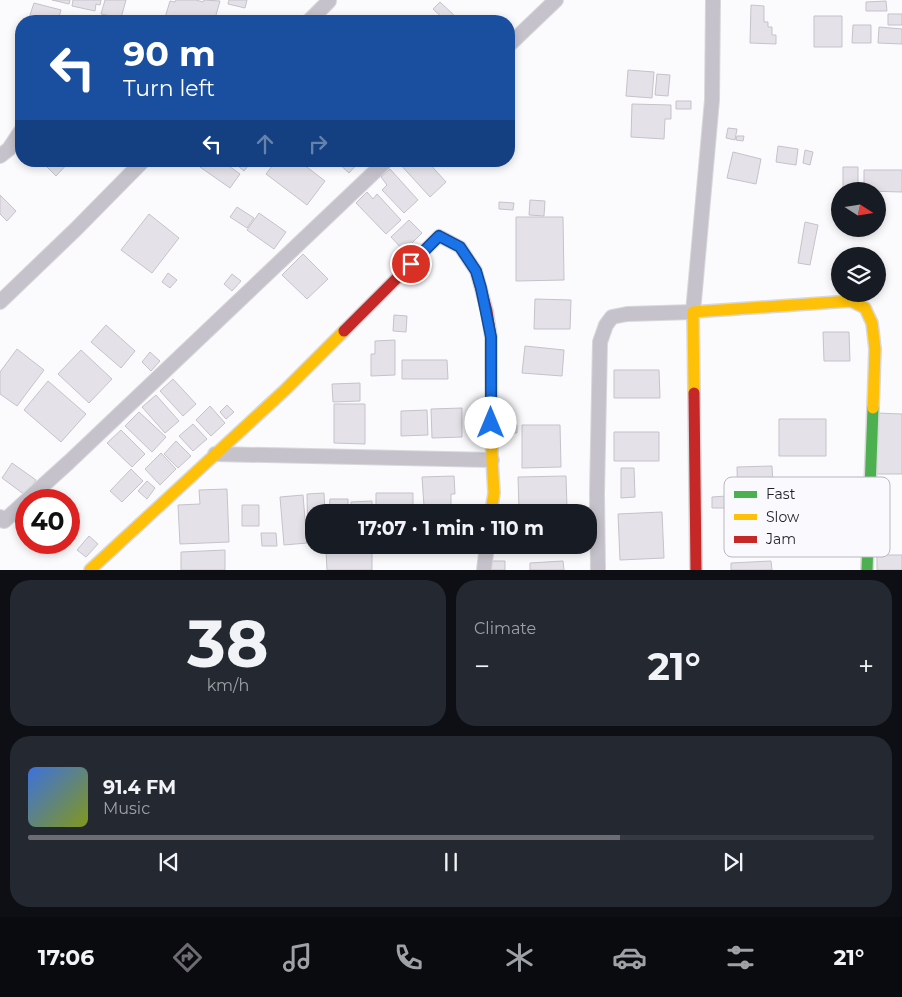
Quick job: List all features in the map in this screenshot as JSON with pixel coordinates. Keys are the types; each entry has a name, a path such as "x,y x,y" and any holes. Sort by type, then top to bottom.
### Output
{"street":[{"path":"515,39 556,0"},
{"path":"696,570 693,312 712,100 713,0"},
{"path":"316,15 329,1"},
{"path":"0,156 9,149 15,140"},
{"path":"0,302 137,167"},
{"path":"39,489 380,167"},
{"path":"90,570 285,390 439,236 460,247 476,271 491,337 494,493 492,504"},
{"path":"598,570 597,494 600,342 606,325 612,317 627,314 693,312 851,301 865,308 872,323 875,349 870,477"},
{"path":"215,454 492,460"},
{"path":"0,517 4,521 15,511"},
{"path":"484,570 486,554"},
{"path":"867,557 867,570"}],"building":[{"path":"52,0 70,0 69,4"},
{"path":"73,0 101,0 100,5 96,4 95,11 72,6"},
{"path":"105,0 126,0 122,15 101,14"},
{"path":"176,0 220,1 216,15 166,15 170,1 175,2"},
{"path":"229,0 247,0 245,8 228,4"},
{"path":"886,1 887,11 866,11 866,2"},
{"path":"440,2 454,15 440,15 433,9"},
{"path":"34,3 61,10 60,15 30,15"},
{"path":"751,5 764,6 764,22 768,22 768,27 772,27 772,35 776,35 776,44 750,43"},
{"path":"888,14 902,14 902,25 888,25"},
{"path":"814,16 842,16 842,47 814,47"},
{"path":"853,25 871,25 871,43 852,43"},
{"path":"879,27 902,29 902,44 878,43"},
{"path":"628,70 654,72 652,98 626,96"},
{"path":"657,74 670,75 668,96 655,95"},
{"path":"676,101 691,101 691,109 676,109"},
{"path":"632,104 671,105 671,119 665,119 664,139 631,137"},
{"path":"728,128 737,129 735,140 726,138"},
{"path":"737,136 744,136 743,141 736,140"},
{"path":"778,146 798,149 796,165 776,162"},
{"path":"805,150 813,152 810,165 803,163"},
{"path":"733,152 761,159 756,184 727,178"},
{"path":"47,167 64,167 56,176"},
{"path":"200,167 230,167 240,174 230,188"},
{"path":"239,167 247,167 244,171"},
{"path":"271,167 307,167 325,181 307,205 266,174"},
{"path":"342,167 354,167 349,173"},
{"path":"403,167 432,167 446,182 430,197"},
{"path":"843,167 858,167 858,182 843,182"},
{"path":"390,169 418,200 404,213 382,190 387,185 381,177"},
{"path":"864,170 902,170 902,192 886,192 886,182 864,182"},
{"path":"367,192 373,199 377,194 401,220 386,234 356,203"},
{"path":"0,195 16,211 7,221 0,214"},
{"path":"530,200 545,201 544,216 529,215"},
{"path":"499,202 514,203 513,210 499,209"},
{"path":"237,207 254,218 247,228 230,217"},
{"path":"259,213 286,232 274,249 247,230"},
{"path":"149,214 179,238 152,273 121,250"},
{"path":"516,217 563,217 564,280 516,281"},
{"path":"409,220 422,233 404,251 391,237"},
{"path":"805,222 818,225 810,265 798,263"},
{"path":"303,254 328,279 307,299 282,275"},
{"path":"168,273 177,280 170,288 162,282"},
{"path":"232,274 241,281 232,291 224,284"},
{"path":"535,299 571,300 570,329 534,329"},
{"path":"394,315 407,316 406,332 393,331"},
{"path":"106,325 135,351 121,368 91,342"},
{"path":"823,332 849,332 850,361 824,361"},
{"path":"395,340 395,375 371,376 371,354 375,354 375,341"},
{"path":"525,346 564,350 562,376 522,373"},
{"path":"17,349 44,370 17,406 0,394 0,372"},
{"path":"81,350 112,379 89,403 58,374"},
{"path":"150,352 160,361 151,371 142,362"},
{"path":"402,360 447,360 448,379 402,379"},
{"path":"614,370 659,370 660,398 614,398"},
{"path":"173,379 196,404 183,416 160,391"},
{"path":"48,381 86,414 61,442 24,410"},
{"path":"360,383 360,401 333,402 332,384"},
{"path":"156,395 179,421 165,433 142,407"},
{"path":"334,404 365,404 365,444 334,443"},
{"path":"227,405 234,412 226,419 220,412"},
{"path":"210,406 225,423 211,436 196,420"},
{"path":"462,408 462,437 432,438 431,409"},
{"path":"427,410 428,435 401,436 401,411"},
{"path":"139,412 166,437 152,452 125,426"},
{"path":"876,413 902,414 902,474 874,474"},
{"path":"779,419 826,419 826,456 779,456"},
{"path":"193,424 207,439 193,451 179,436"},
{"path":"517,425 517,433 504,433 504,426"},
{"path":"522,425 560,425 561,467 522,468"},
{"path":"121,430 145,454 132,467 107,443"},
{"path":"614,432 659,432 659,461 614,461"},
{"path":"496,434 505,435 505,443 495,442"},
{"path":"176,441 191,456 178,468 164,454"},
{"path":"161,453 176,469 160,485 145,469"},
{"path":"12,463 36,480 29,489 17,489 2,478"},
{"path":"772,466 773,477 737,477 737,467"},
{"path":"621,468 634,468 635,497 621,498"},
{"path":"131,469 143,481 122,502 110,491"},
{"path":"454,476 455,494 451,494 451,504 424,504 422,477"},
{"path":"566,476 567,504 519,504 518,477"},
{"path":"147,481 155,488 147,499 138,491"},
{"path":"227,489 229,542 180,544 178,505 200,504 199,490"},
{"path":"324,493 325,504 307,504 307,494"},
{"path":"376,493 413,493 413,504 376,504"},
{"path":"303,495 305,543 284,545 280,497"},
{"path":"724,496 724,508 712,508 712,497"},
{"path":"330,499 348,499 348,504 330,504"},
{"path":"372,501 372,504 351,504 351,502"},
{"path":"242,505 259,505 259,526 242,526"},
{"path":"662,512 664,558 620,560 618,514"},
{"path":"261,533 276,533 277,546 262,546"},
{"path":"89,536 98,544 86,557 80,552 80,546"},
{"path":"225,550 225,570 181,570 181,552"},
{"path":"326,554 372,554 372,570 327,570"},
{"path":"902,555 902,570 877,570 877,557"},
{"path":"490,561 505,561 505,570 490,570"},
{"path":"563,561 564,570 530,570 530,563"},
{"path":"771,561 772,570 731,570 731,563"}],"traffic: fast":[{"path":"870,477 873,408"},
{"path":"867,557 867,570"}],"traffic: slow":[{"path":"694,393 693,312 851,301 865,308 872,323 875,349 873,408"},
{"path":"90,570 285,390 344,331"},
{"path":"491,366 494,493 492,504"}],"traffic: jam":[{"path":"344,331 439,236 460,247 476,271 487,311 491,337 491,366"},
{"path":"694,393 696,570"}],"route":[{"path":"411,264 439,236 460,247 476,271 487,311 491,337 491,423"}]}
